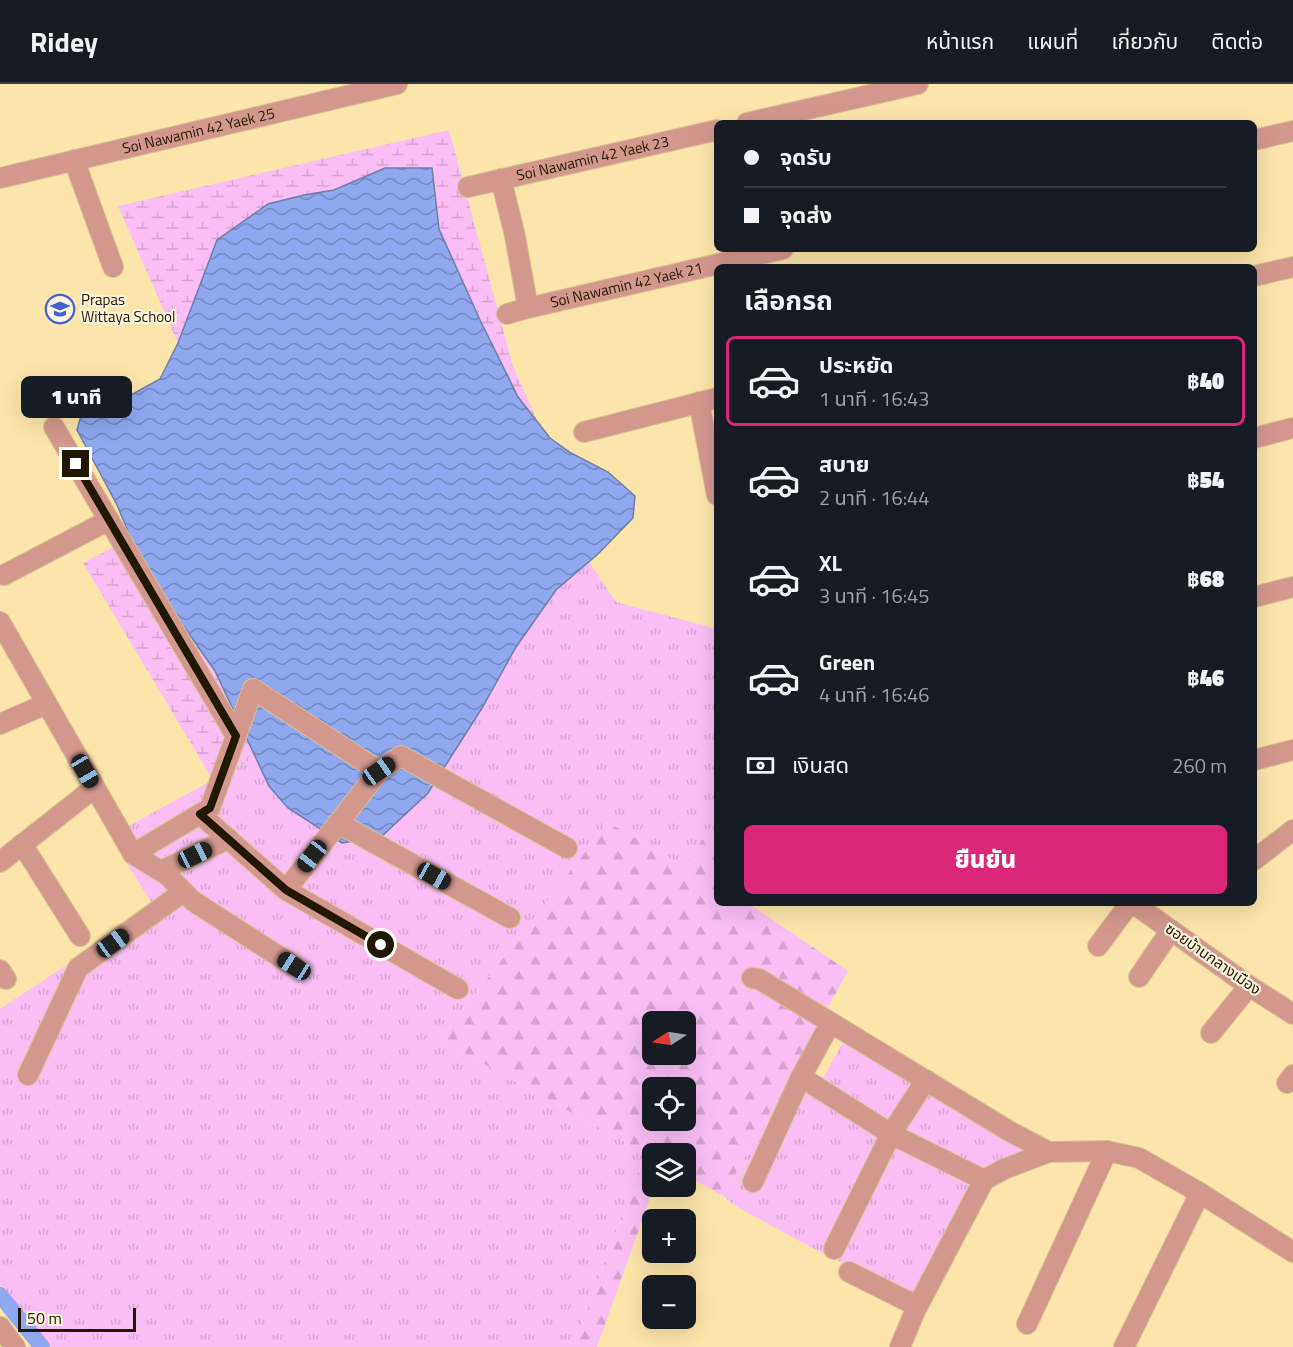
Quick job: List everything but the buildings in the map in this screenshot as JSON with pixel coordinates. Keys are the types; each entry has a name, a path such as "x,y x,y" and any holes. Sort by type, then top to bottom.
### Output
{"street":[{"name":"Soi Nawamin 42 Yaek 25","path":"0,177 397,84"},
{"path":"760,120 918,84"},
{"name":"Soi Nawamin 42 Yaek 23","path":"468,187 714,131"},
{"path":"1257,139 1293,131"},
{"path":"74,160 113,267"},
{"path":"501,179 515,236 528,308"},
{"name":"Soi Nawamin 42 Yaek 21","path":"718,264 770,252"},
{"name":"Soi Nawamin 42 Yaek 21","path":"507,314 714,265"},
{"path":"1257,275 1293,267"},
{"path":"584,432 708,400 714,463"},
{"path":"54,427 236,736"},
{"path":"1257,437 1293,428"},
{"path":"4,575 109,520"},
{"path":"1257,596 1293,587"},
{"path":"0,622 133,854 167,875 193,901 294,966"},
{"path":"133,854 210,808 253,688 379,771"},
{"path":"0,724 46,704"},
{"path":"1257,759 1293,750"},
{"path":"286,890 379,771 401,756 567,848"},
{"path":"0,861 94,788"},
{"path":"200,814 286,890 458,989"},
{"path":"338,823 510,918"},
{"path":"1257,858 1293,830"},
{"path":"161,871 228,839"},
{"path":"22,844 80,936"},
{"path":"28,1075 78,968 183,892"},
{"path":"1098,946 1129,906"},
{"name":"ซอยบ้านกลางเมือง","path":"1135,906 1293,1014"},
{"path":"1139,977 1171,930"},
{"path":"752,978 759,979 1009,1131 1049,1152"},
{"path":"1210,1034 1249,986"},
{"path":"753,1182 801,1077 830,1024"},
{"path":"801,1077 891,1134 984,1180"},
{"path":"834,1249 891,1134 926,1080"},
{"path":"900,1347 917,1306 984,1180 1004,1169 1049,1152 1107,1152 1139,1158 1292,1243"},
{"path":"1027,1324 1107,1152"},
{"path":"1124,1347 1200,1193"},
{"path":"849,1272 917,1306"},
{"path":"0,1327 15,1347"}],"green space":[{"path":"449,130 513,366 537,420 518,397 439,229 431,168 385,168 334,190 304,195 217,240 178,343 118,206"},
{"path":"131,538 178,618 215,671 255,757 213,780 83,563"},
{"path":"589,562 616,602 714,628 714,823 683,866 608,822 440,1040 642,1151 642,1161 573,1347 50,1347 0,1285 0,1009 154,907 110,836 255,757 269,786 428,793 482,708 516,647 556,590"},
{"path":"608,822 683,866 714,823 714,906 752,906 848,971 723,1196 696,1181 696,1143 642,1143 642,1151 440,1040"},
{"path":"846,1037 1029,1149 975,1184 912,1298 805,1244 734,1205 723,1196 791,1074 815,1092"},
{"path":"642,1161 642,1197 650,1197 646,1209 642,1209 642,1221 597,1347 573,1347"}],"water":[{"path":"385,168 432,168 439,229 518,397 550,438 571,453 608,472 635,496 633,518 598,554 556,590 516,647 482,708 428,793 382,836 342,843 288,808 269,786 215,671 137,553 117,505 77,430 83,409 122,400 160,379 178,343 217,240 268,204 334,190"}],"waterway":[{"path":"0,1295 42,1347"}],"place":[{"name":"Prapas Wittaya School","path":"60,309"}],"route":[{"path":"76,464 236,736 210,808 200,814 286,890 381,945"}]}
